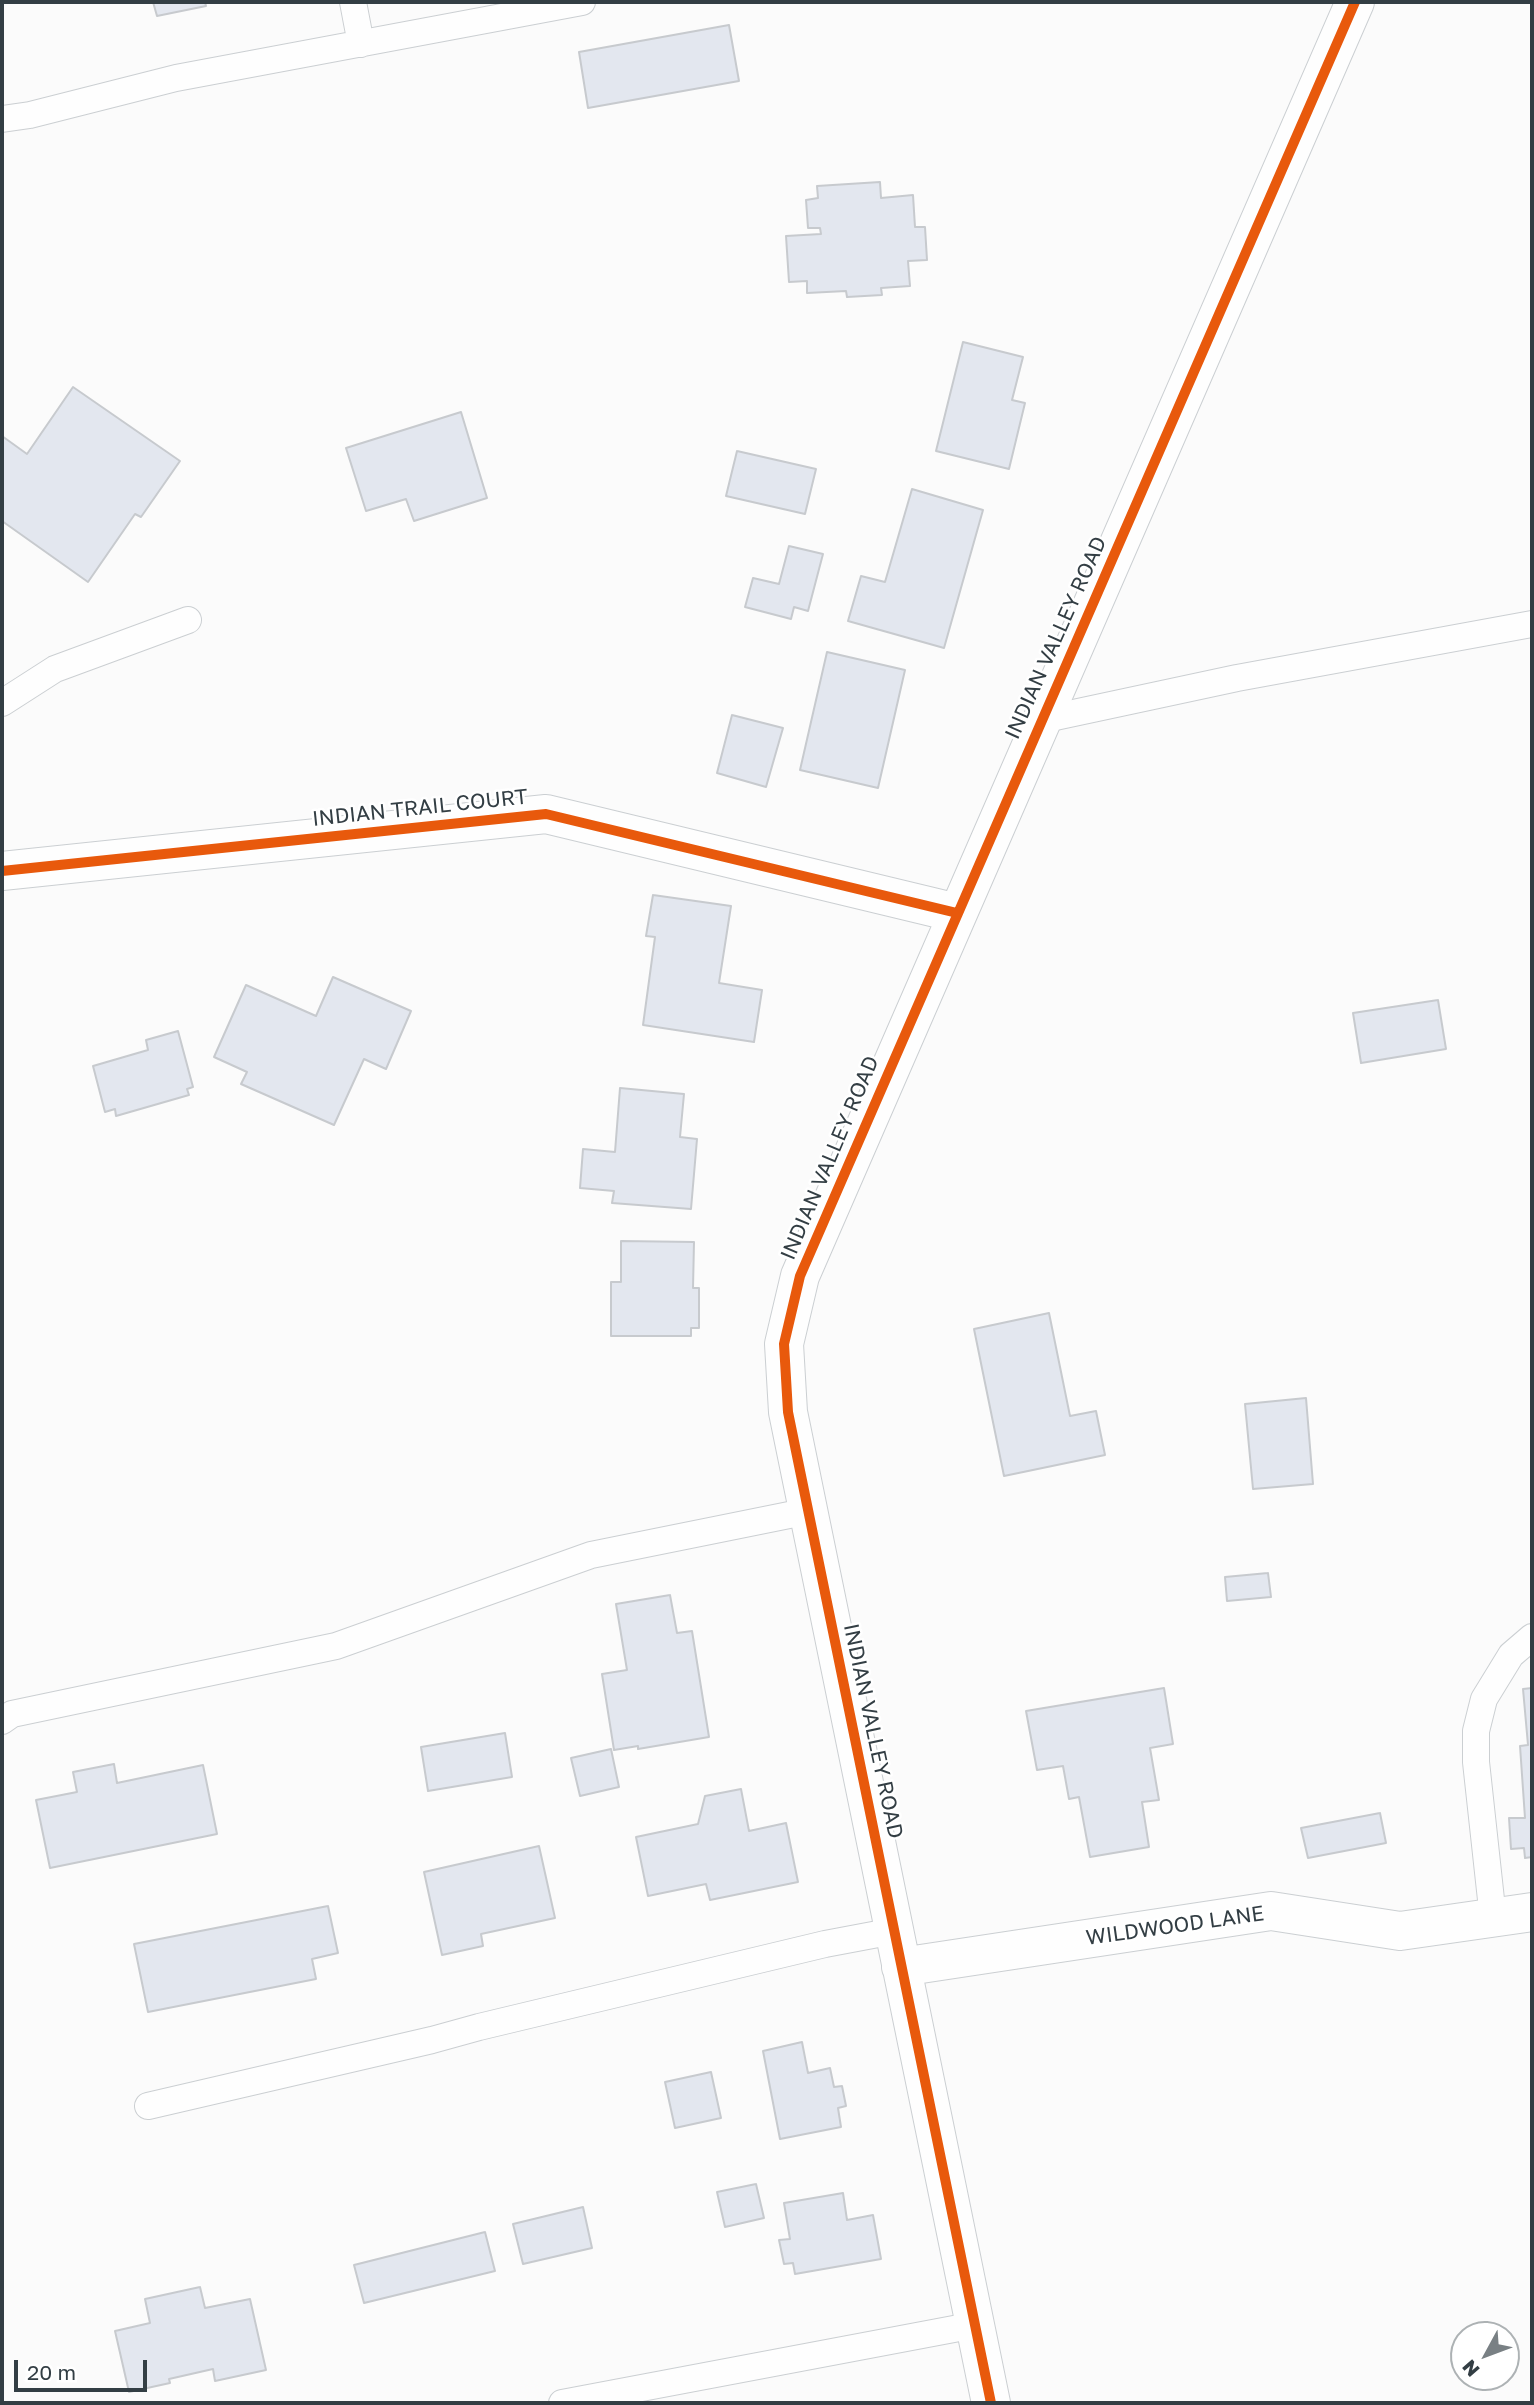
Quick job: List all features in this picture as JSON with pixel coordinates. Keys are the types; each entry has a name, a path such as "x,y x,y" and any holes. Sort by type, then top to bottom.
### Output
{"street":[{"name":"INDIAN VALLEY ROAD","path":"991,2403 788,1412 784,1344 800,1276 1355,2"},
{"name":"INDIAN TRAIL COURT","path":"2,871 546,814 957,913"},
{"name":"WILDWOOD LANE","path":"898,1949 1271,1911 1400,1931 1532,1912"}],"lane":[{"path":"353,2 361,44"},
{"path":"2,120 176,78 582,2"},
{"path":"2,703 55,668 188,620"},
{"path":"1041,720 1237,678 1532,624"},
{"path":"2,1721 12,1714 336,1646 591,1555 809,1511"},
{"path":"1493,1918 1476,1762 1476,1731 1484,1699 1511,1655 1532,1637"},
{"path":"148,2106 825,1944 898,1949"},
{"path":"562,2403 975,2325"}],"building":[{"path":"153,2 205,2 206,6 157,16"},
{"path":"729,25 739,81 588,108 579,52"},
{"path":"880,182 881,198 913,195 915,227 925,227 927,260 908,261 910,286 881,288 882,295 847,297 846,291 807,293 807,281 789,282 786,236 821,234 820,228 808,228 806,200 818,198 817,186"},
{"path":"963,342 1023,357 1012,400 1025,403 1009,469 936,451"},
{"path":"73,387 180,461 141,517 135,514 88,582 2,521 2,436 27,454"},
{"path":"461,412 487,498 414,521 406,499 366,511 346,448"},
{"path":"737,451 816,469 805,514 726,496"},
{"path":"912,489 983,510 944,648 848,621 861,576 885,582"},
{"path":"789,546 823,554 808,611 794,607 791,619 745,607 753,578 779,584"},
{"path":"827,652 905,670 878,788 800,770"},
{"path":"732,715 783,728 766,787 717,773"},
{"path":"653,895 731,906 719,983 762,990 754,1042 643,1025 655,937 646,936"},
{"path":"333,977 411,1011 386,1069 364,1059 334,1125 241,1084 247,1072 214,1057 246,985 316,1016"},
{"path":"1438,1000 1446,1049 1361,1063 1353,1013"},
{"path":"178,1031 193,1087 187,1089 189,1095 116,1116 115,1109 105,1112 93,1066 148,1050 146,1040"},
{"path":"620,1088 684,1094 680,1137 697,1139 691,1209 612,1203 614,1191 580,1188 583,1149 615,1152"},
{"path":"621,1241 694,1242 693,1288 699,1288 699,1328 691,1328 691,1336 611,1336 611,1282 621,1282"},
{"path":"1049,1313 1070,1416 1096,1411 1105,1455 1004,1476 974,1329"},
{"path":"1306,1398 1313,1484 1253,1489 1245,1404"},
{"path":"1268,1573 1271,1597 1227,1601 1225,1577"},
{"path":"670,1595 677,1633 692,1631 709,1737 638,1749 638,1746 614,1750 602,1674 627,1670 616,1604"},
{"path":"1164,1688 1173,1744 1150,1748 1159,1800 1142,1802 1149,1847 1090,1857 1079,1797 1069,1799 1063,1766 1037,1770 1026,1711"},
{"path":"1532,1688 1532,1857 1525,1858 1524,1848 1511,1849 1509,1818 1525,1818 1520,1746 1528,1745 1523,1689"},
{"path":"505,1733 512,1777 428,1791 421,1747"},
{"path":"611,1749 619,1787 580,1796 571,1758"},
{"path":"114,1764 117,1783 203,1765 217,1834 50,1868 36,1800 77,1792 73,1772"},
{"path":"741,1789 749,1831 786,1823 798,1882 710,1900 706,1884 648,1896 636,1837 698,1824 705,1796"},
{"path":"1380,1813 1386,1843 1308,1858 1301,1828"},
{"path":"539,1846 555,1918 481,1934 483,1946 442,1955 424,1872"},
{"path":"328,1906 338,1953 312,1959 316,1979 148,2012 134,1944"},
{"path":"802,2042 808,2073 830,2068 834,2087 842,2086 846,2106 838,2108 841,2127 780,2139 763,2051"},
{"path":"711,2072 721,2118 675,2128 665,2082"},
{"path":"756,2184 764,2218 725,2227 717,2192"},
{"path":"843,2193 847,2220 873,2215 881,2259 795,2274 793,2263 784,2264 779,2240 790,2239 784,2203"},
{"path":"583,2207 592,2248 523,2264 513,2224"},
{"path":"485,2232 495,2271 364,2303 354,2265"},
{"path":"200,2287 205,2308 250,2299 266,2370 215,2381 213,2369 169,2379 170,2383 129,2392 115,2331 150,2323 145,2299"}],"cycle path":[{"path":"991,2403 788,1412 784,1344 800,1276 1355,2"},
{"path":"2,871 546,814 957,913"}]}
